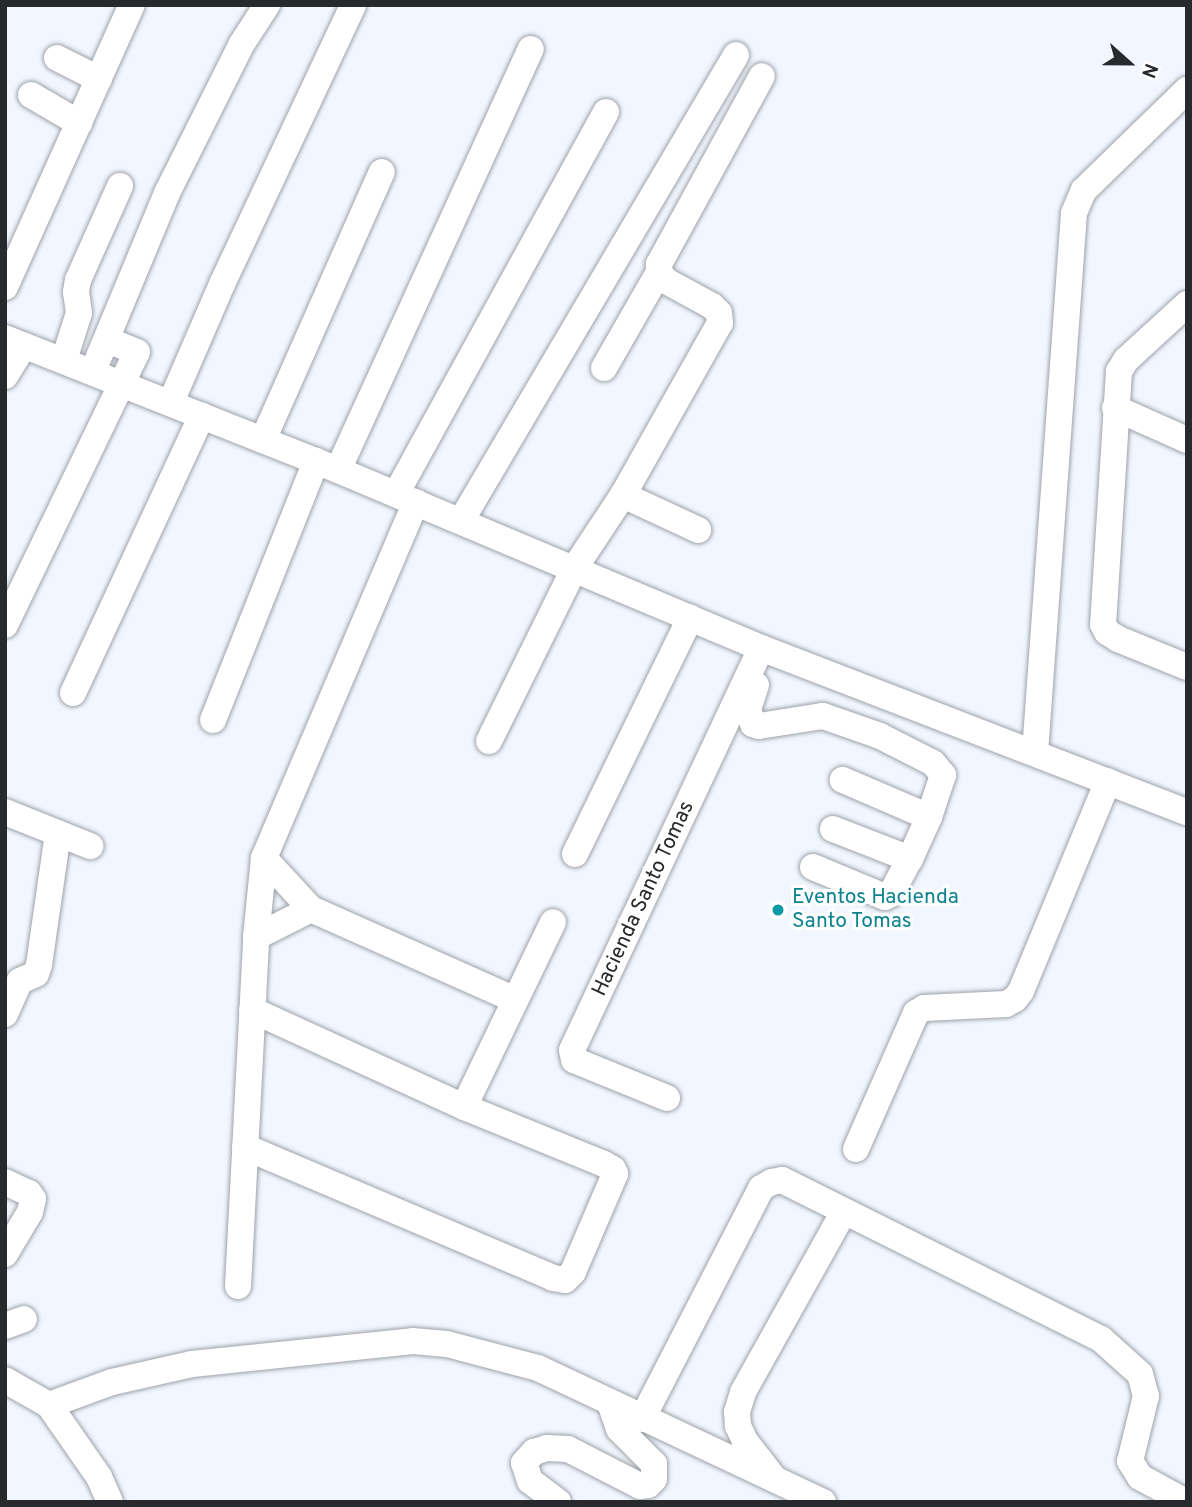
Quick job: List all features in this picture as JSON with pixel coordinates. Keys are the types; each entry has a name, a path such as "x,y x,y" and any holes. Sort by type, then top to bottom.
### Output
{"street":[{"path":"5,287 132,5"},
{"path":"93,371 167,193 241,45 267,5"},
{"path":"171,402 222,284 353,5"},
{"path":"213,720 327,466 531,49"},
{"path":"461,521 736,55"},
{"path":"57,58 99,79"},
{"path":"604,368 659,272 662,255 762,76"},
{"path":"1036,745 1074,213 1084,190 1187,90"},
{"path":"32,95 79,123"},
{"path":"238,1286 256,937 264,858 406,498 606,112"},
{"path":"262,440 382,172"},
{"path":"64,360 78,320 78,280 120,186"},
{"path":"489,741 574,569 623,495 720,323 719,313 712,306 666,281 659,272"},
{"path":"1187,304 1126,360 1119,372 1103,624 1107,632 1118,639 1187,667"},
{"path":"5,625 137,352 108,340"},
{"path":"5,376 15,342 406,498 765,650 1036,745 1187,793"},
{"path":"1115,408 1187,440"},
{"path":"73,692 202,415"},
{"path":"623,495 698,530"},
{"path":"575,854 690,618"},
{"path":"765,650 748,710 753,724 760,726 823,716 880,736 940,768 943,775 929,817 891,894 885,897 813,867"},
{"name":"Hacienda Santo Tomas","path":"667,1098 574,1060 572,1050 765,650"},
{"path":"1036,745 1108,781 1187,812"},
{"path":"843,780 929,817"},
{"path":"856,1149 916,1013 924,1008 1006,1004 1021,990 1108,781"},
{"path":"5,812 90,846"},
{"path":"833,829 910,859"},
{"path":"5,1014 20,981 36,974 58,833"},
{"path":"264,858 311,909 515,1000"},
{"path":"256,937 311,909"},
{"path":"464,1107 553,922"},
{"path":"245,1147 553,1278 565,1280 573,1272 615,1174 613,1169 464,1107 252,1010"},
{"path":"642,1419 761,1188 782,1180 843,1213 1101,1339 1140,1374 1146,1396 1130,1461 1140,1477 1186,1502"},
{"path":"5,1182 29,1193 33,1199 30,1212 5,1254"},
{"path":"776,1480 745,1441 737,1426 737,1412 743,1392 843,1213"},
{"path":"50,1405 112,1382 192,1364 413,1341 447,1344 538,1368 823,1502"},
{"path":"5,1380 50,1405 99,1477 110,1502"},
{"path":"558,1502 530,1481 524,1463 534,1452 547,1448 568,1449 640,1486 648,1485 654,1479 654,1464 619,1429 610,1403"}],"place":[{"name":"Eventos Hacienda Santo Tomas","path":"778,910"}]}
